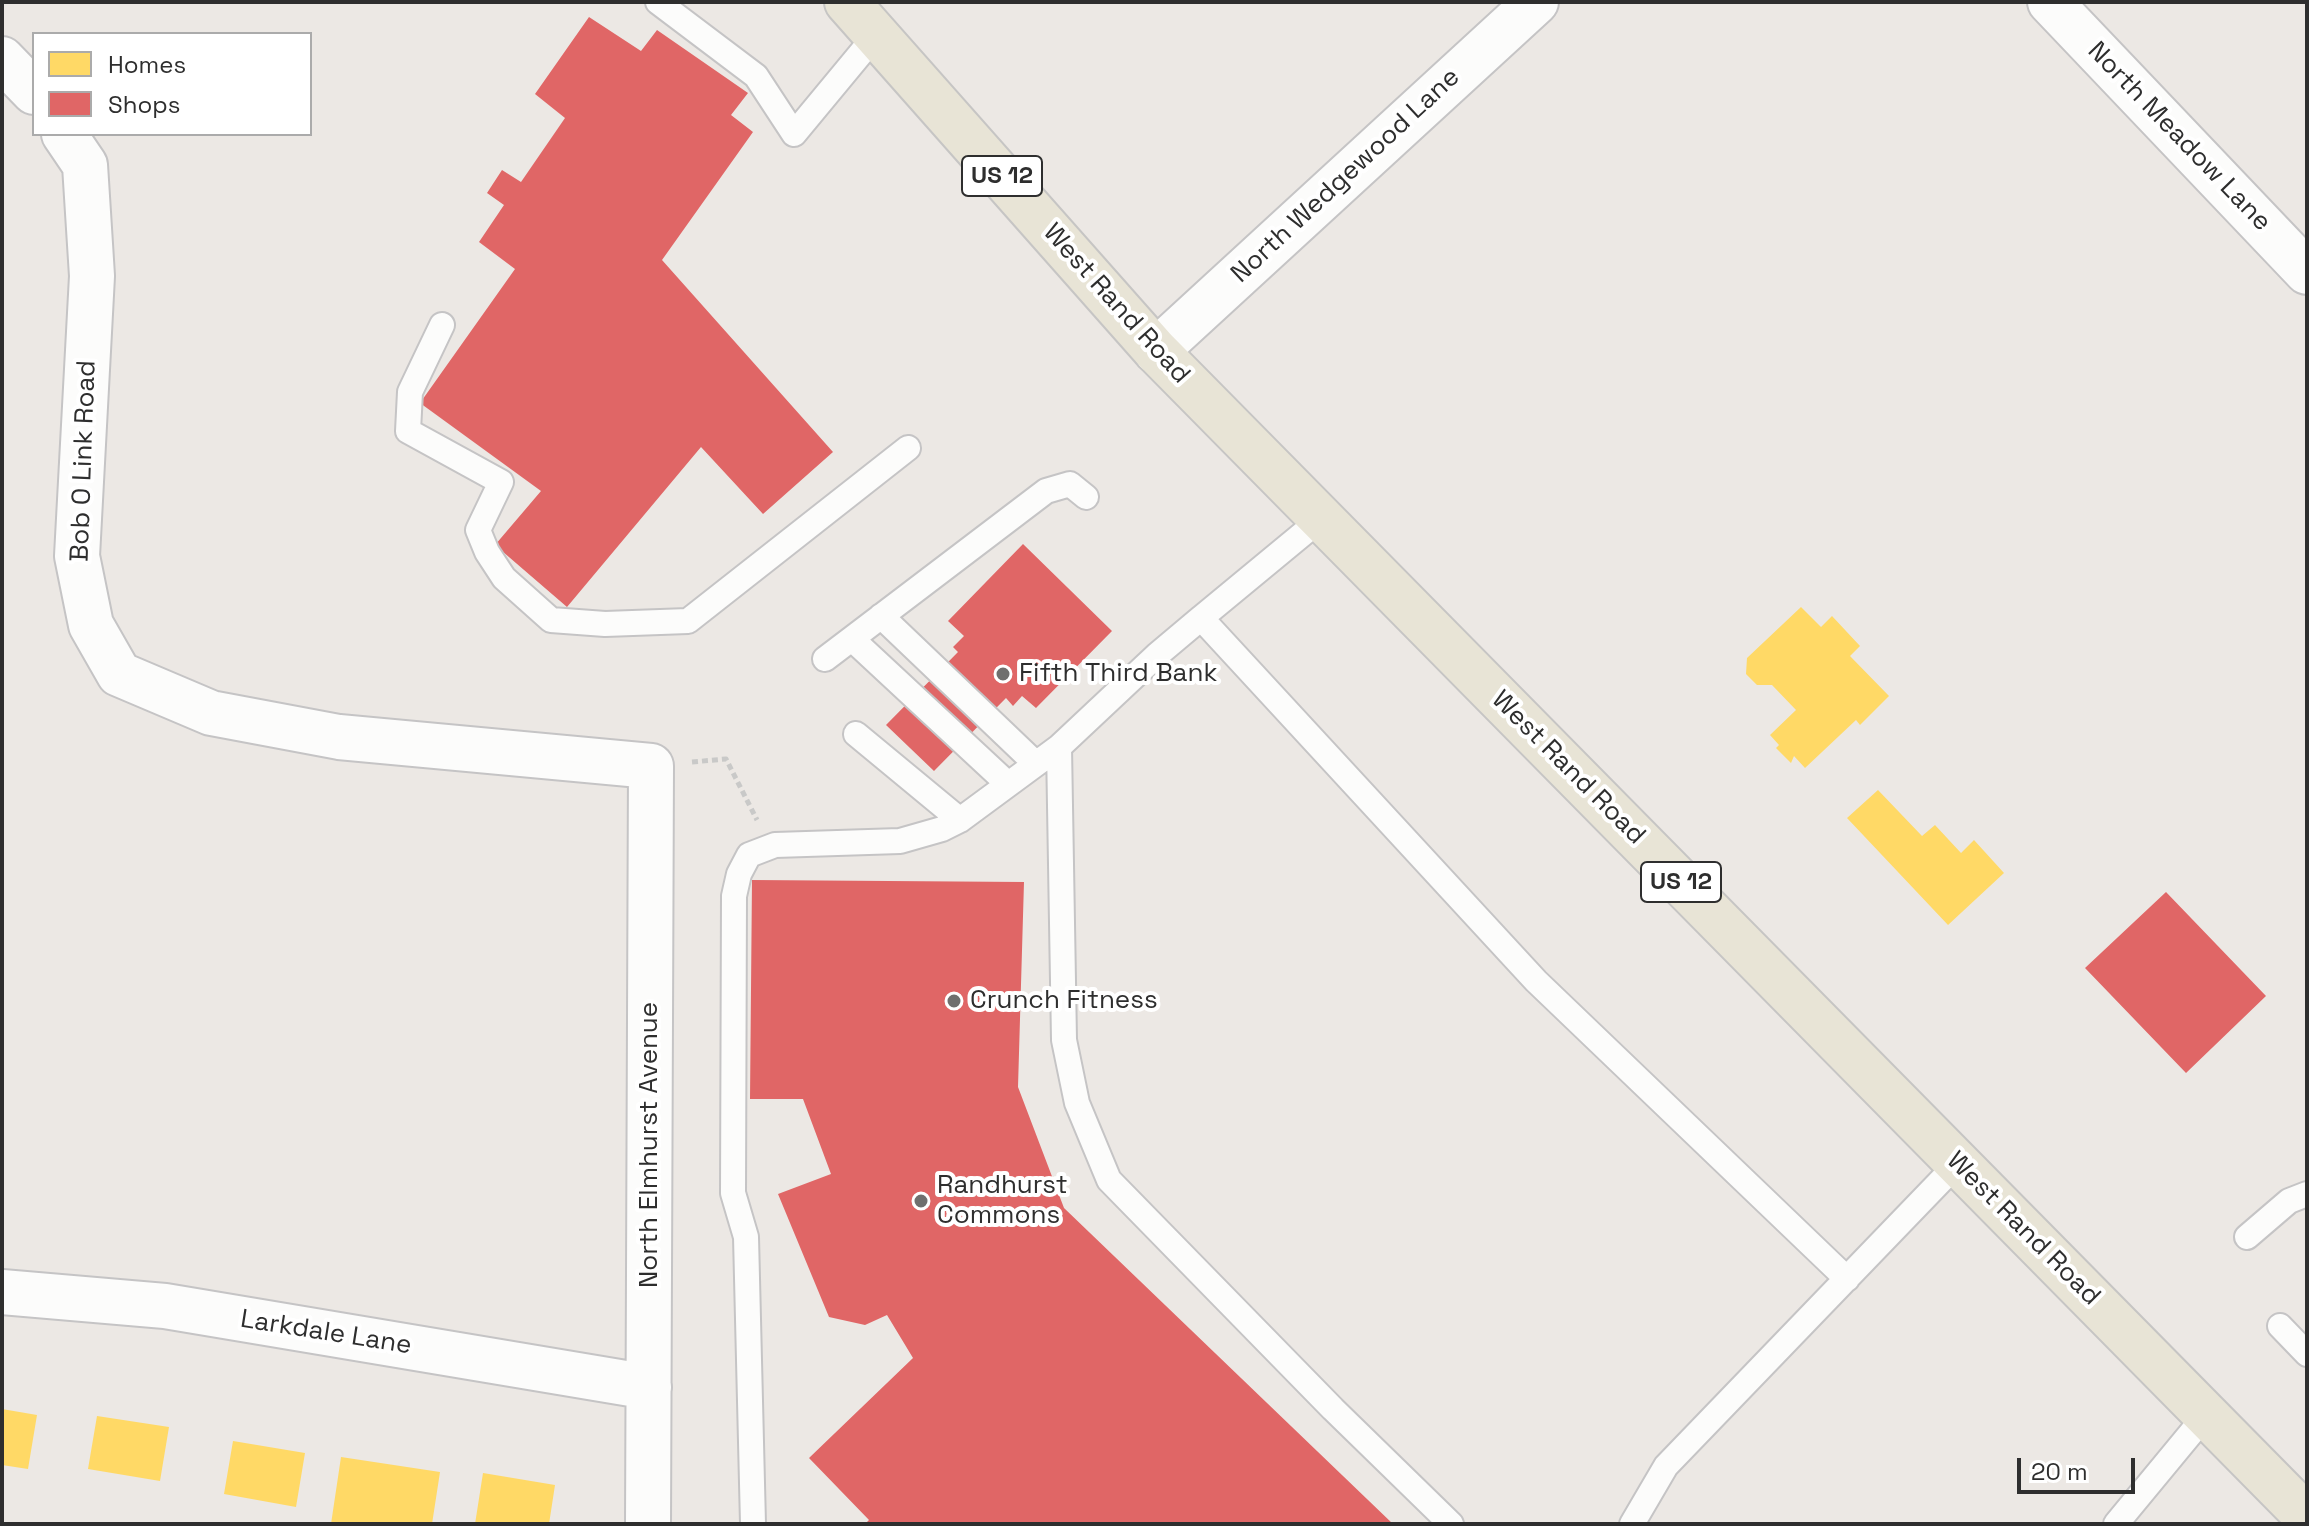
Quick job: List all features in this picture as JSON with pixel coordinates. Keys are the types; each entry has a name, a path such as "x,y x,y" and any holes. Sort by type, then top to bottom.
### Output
{"main road":[{"name":"West Rand Road","path":"847,2 1156,351 2307,1517"}],"street":[{"name":"North Wedgewood Lane","path":"1156,351 1536,2"},
{"name":"North Meadow Lane","path":"2050,2 2307,272"},
{"path":"2,59 32,90"},
{"name":"Bob O Link Road","path":"65,136 85,165 92,276 77,556 91,625 119,674 211,713 339,737 651,766"},
{"name":"North Elmhurst Avenue","path":"648,1524 651,766"},
{"name":"Larkdale Lane","path":"2,1292 165,1306 649,1387"}],"lane":[{"path":"658,2 756,76 794,134 876,35"},
{"path":"442,325 410,392 408,431 501,482 478,530 487,552 504,578 551,620 605,624 688,621 908,448"},
{"path":"825,659 1046,491 1070,484 1086,497"},
{"path":"753,1524 746,1237 733,1193 734,896 739,874 749,855 771,847 900,841 942,829 960,820 1059,747 1157,655 1322,518"},
{"path":"881,616 1036,764"},
{"path":"1201,618 1536,981 1847,1279"},
{"path":"852,639 1008,784"},
{"path":"856,734 960,820"},
{"path":"1059,747 1064,1040 1077,1103 1109,1180 1333,1409 1451,1524"},
{"path":"1632,1524 1666,1466 1958,1163"},
{"path":"2247,1237 2289,1201 2307,1194"},
{"path":"2280,1326 2307,1354"},
{"path":"2116,1524 2206,1415"}],"path":[{"path":"651,766 726,759 771,847"}],"building: Homes":[{"path":"1801,607 1821,627 1832,616 1860,646 1850,656 1889,696 1860,725 1856,720 1805,768 1794,756 1791,763 1776,748 1779,745 1770,735 1796,710 1772,685 1757,685 1746,674 1747,658"},
{"path":"1878,790 1922,836 1935,825 1961,853 1974,840 2004,873 1948,925 1847,818"},
{"path":"2,1409 37,1415 28,1469 2,1465"},
{"path":"97,1416 169,1427 160,1481 88,1469"},
{"path":"233,1441 305,1453 296,1507 224,1494"},
{"path":"341,1457 440,1472 432,1524 331,1524"},
{"path":"483,1473 555,1485 549,1524 475,1524"}],"building: Shops":[{"path":"589,17 641,51 657,30 748,93 731,115 753,132 662,260 833,452 763,514 701,447 567,607 495,545 541,491 420,403 515,269 479,242 504,205 487,193 502,170 521,182 565,118 535,94"},
{"name":"Fifth Third Bank","path":"1023,544 1112,631 1036,708 1022,696 1013,706 1006,698 934,771 886,725 958,652 953,647 964,636 948,621"},
{"name":"Randhurst Commons","path":"752,880 1024,882 1018,1087 1064,1208 1393,1524 865,1524 869,1520 809,1458 913,1358 887,1315 865,1325 829,1317 778,1194 831,1174 803,1099 750,1099"},
{"path":"2166,892 2266,996 2186,1073 2085,968"}],"place":[{"name":"Fifth Third Bank","path":"1003,674"},
{"name":"Crunch Fitness","path":"954,1001"},
{"name":"Randhurst Commons","path":"921,1201"}]}
